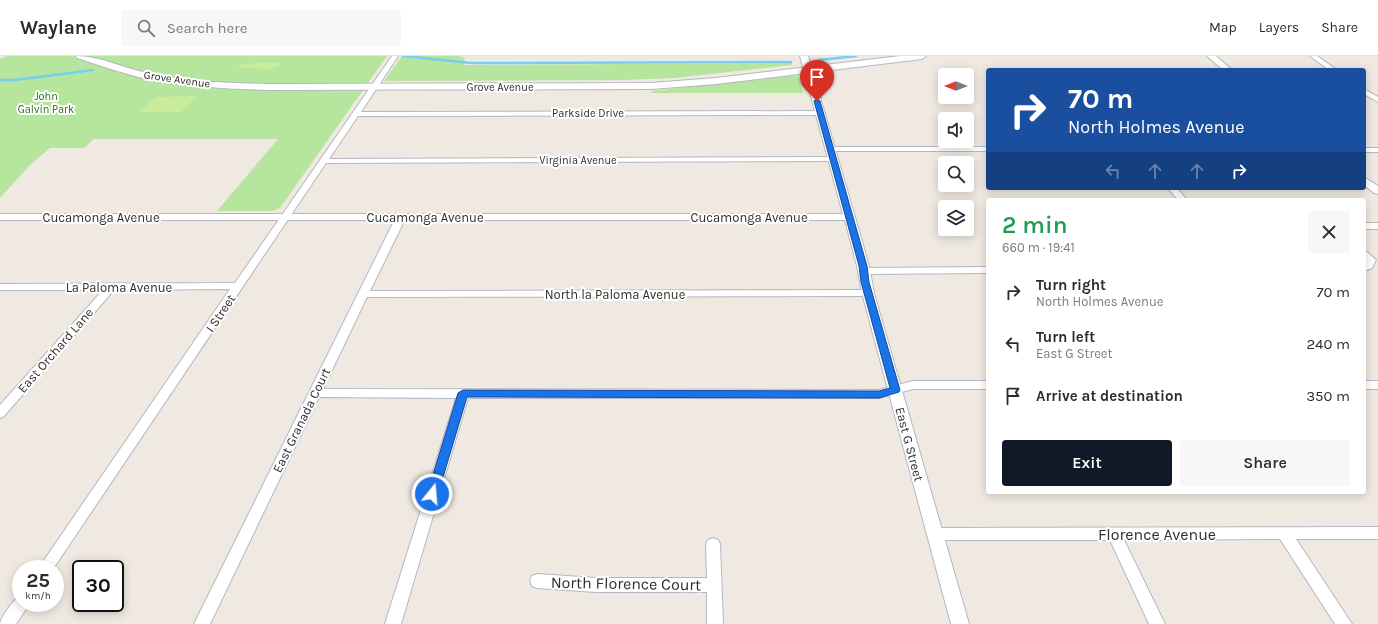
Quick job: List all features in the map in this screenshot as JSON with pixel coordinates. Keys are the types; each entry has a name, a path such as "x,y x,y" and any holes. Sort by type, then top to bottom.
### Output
{"main road":[{"name":"Grove Avenue","path":"80,56 131,72 180,82 242,87 651,86 710,81 922,56"}],"street":[{"name":"I Street","path":"51,560 395,56"},
{"name":"East G Street","path":"804,56 850,217 868,293 960,624"},
{"path":"1211,56 1226,68"},
{"path":"1313,56 1331,68"},
{"path":"1366,91 1378,100"},
{"name":"Parkside Drive","path":"355,114 821,113"},
{"name":"Virginia Avenue","path":"324,161 832,154 986,150"},
{"path":"1366,150 1378,150"},
{"path":"1366,182 1378,191"},
{"path":"1174,190 1181,198"},
{"name":"Cucamonga Avenue","path":"0,217 850,217"},
{"name":"East Granada Court","path":"202,624 401,217"},
{"path":"1366,226 1378,226"},
{"path":"1366,256 1371,260 1369,266 1366,267"},
{"path":"864,271 986,270"},
{"name":"La Paloma Avenue","path":"0,287 238,286"},
{"name":"East Orchard Lane","path":"0,413 111,287"},
{"name":"North la Paloma Avenue","path":"363,294 868,293"},
{"path":"314,393 879,394 913,385 986,385"},
{"path":"1366,385 1378,385"},
{"path":"393,624 463,393"},
{"path":"1284,533 1344,624"},
{"name":"Florence Avenue","path":"935,534 1378,533"},
{"path":"1114,534 1157,624"},
{"path":"713,544 716,624"},
{"name":"North Florence Court","path":"537,581 596,585 715,585"},
{"path":"7,624 16,612"}],"green space":[{"name":"John Galvin Park","path":"8,56 387,56 280,208 273,211 217,211 278,139 94,139 84,148 50,148 30,165 0,198 0,59"},
{"path":"402,56 459,56 465,58 463,65 792,63 792,65 674,78 623,80 384,81"},
{"path":"277,62 281,65 271,69 237,68 241,64"},
{"path":"793,75 799,77 803,93 651,93 652,91"},
{"path":"197,96 181,112 139,112 156,97"}],"waterway":[{"path":"403,56 471,63 791,62"},
{"path":"819,60 856,56"},
{"path":"0,80 15,80 93,70"}],"route":[{"path":"432,494 463,393 879,394 895,390 865,282 863,266 817,101"}]}
